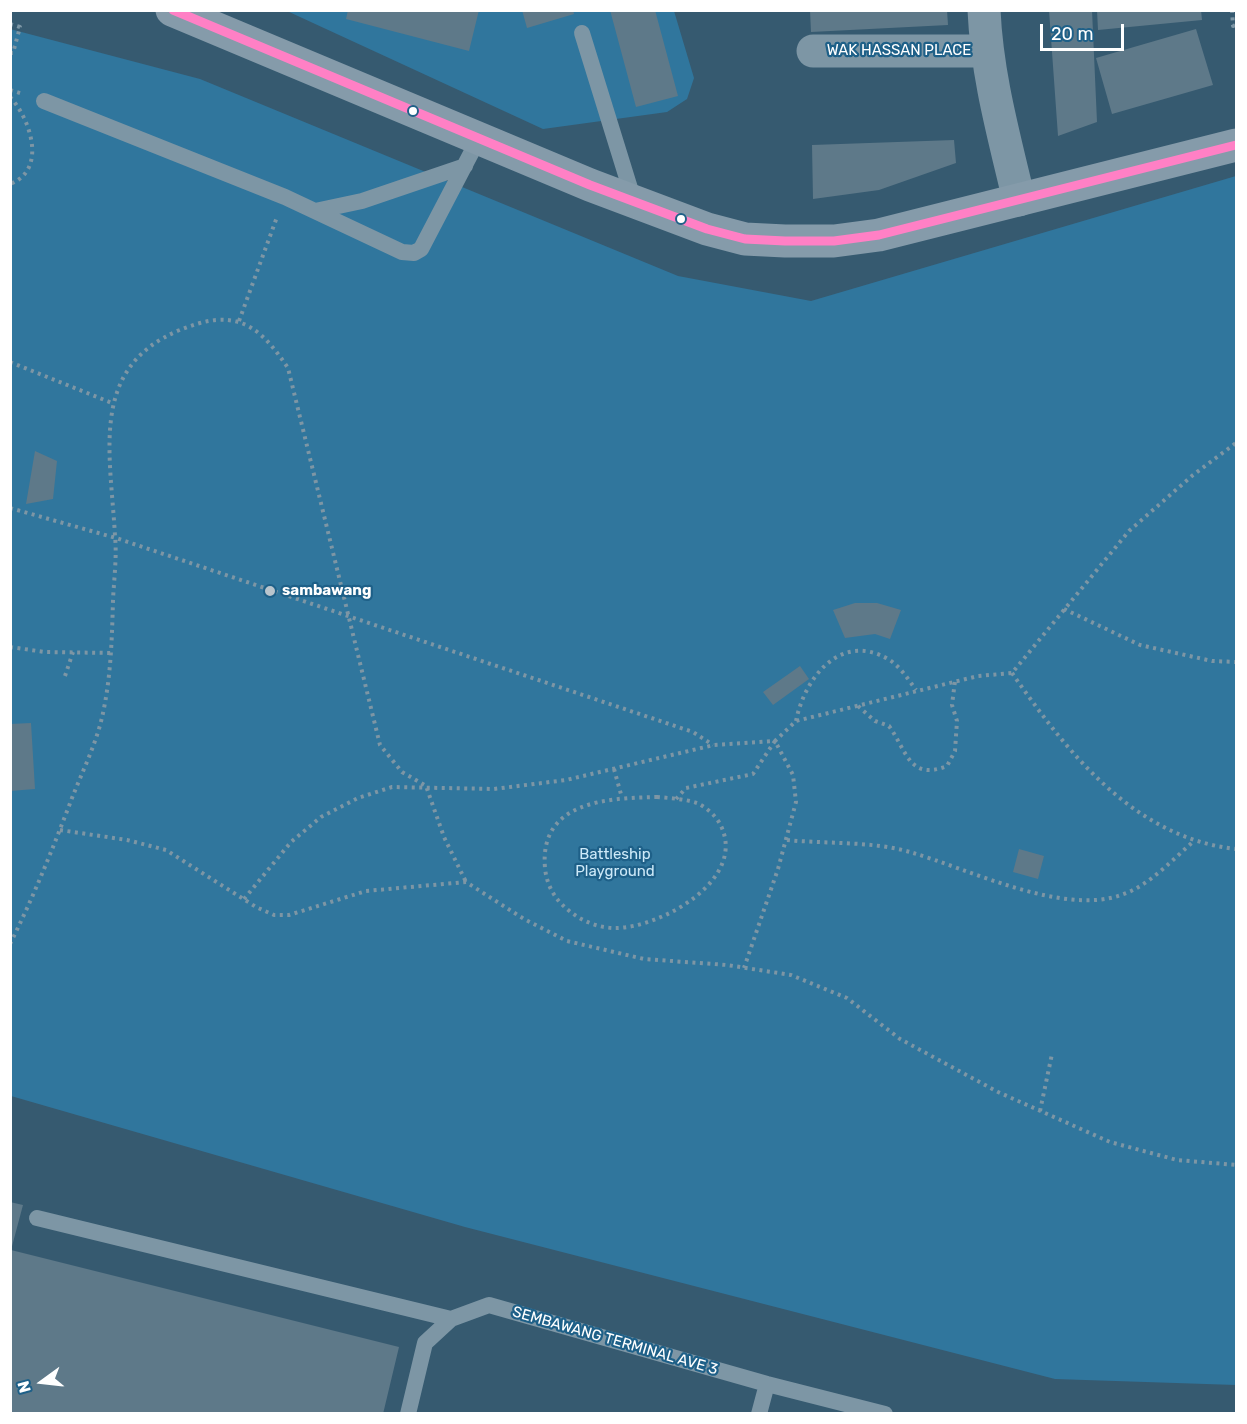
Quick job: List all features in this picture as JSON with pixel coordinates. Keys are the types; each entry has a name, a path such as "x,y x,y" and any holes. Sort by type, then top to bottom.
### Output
{"street":[{"path":"172,10 472,152 634,202 706,229 745,239 814,242 879,235 1236,145"},
{"name":"WAK HASSAN PLACE","path":"984,10 991,89 1019,200"},
{"name":"WAK HASSAN PLACE","path":"813,51 986,51"}],"lane":[{"path":"582,33 634,202"},
{"path":"44,101 285,197 402,252 414,253 421,249 472,152"},
{"path":"315,211 362,201 472,152"},
{"path":"37,1218 451,1319"},
{"name":"SEMBAWANG TERMINAL AVE 3","path":"408,1413 426,1343 451,1319 489,1305 766,1384 885,1413"},
{"path":"759,1413 766,1384"}],"path":[{"path":"1232,10 1233,26 1236,25"},
{"path":"10,24 20,27 13,53 10,53"},
{"path":"10,97 22,110 28,127 32,161 26,173 10,184"},
{"path":"239,321 285,197"},
{"path":"10,944 36,893 103,713 111,653 116,538 110,478 112,403 133,363 158,341 190,326 218,318 239,321 258,331 288,368 380,745 402,772 426,786 444,837 466,882 524,919 567,941 644,959 744,968 791,975 847,998 900,1039 998,1092 1110,1142 1177,1160 1236,1165"},
{"path":"10,362 112,403"},
{"path":"676,799 686,788 753,774 775,741 796,722 916,690 978,676 1012,673 1129,531 1193,475 1236,443"},
{"path":"10,508 116,538 693,732 714,745"},
{"path":"1064,609 1140,645 1212,661 1236,662"},
{"path":"10,647 111,653"},
{"path":"65,676 73,652"},
{"path":"796,722 800,701 810,683 821,668 835,657 854,652 872,653 888,659 903,672 916,690"},
{"path":"1012,673 1043,717 1083,766 1127,803 1167,831 1194,841 1236,849"},
{"path":"858,705 875,721 889,726 908,759 917,768 931,772 947,766 955,751 957,721 952,705 956,681"},
{"path":"244,899 291,842 321,817 358,798 392,787 494,789 566,780 714,745 775,741"},
{"path":"744,968 788,840 796,802 793,775 775,741"},
{"path":"614,769 622,798"},
{"path":"622,798 676,799 698,804 716,817 727,847 724,863 713,878 673,913 616,928 594,925 561,904 550,888 545,869 545,852 549,835 559,819 577,808 622,798"},
{"path":"60,830 127,840 166,850 274,915 289,915 366,891 466,882"},
{"path":"788,840 893,848 1063,900 1098,901 1122,895 1150,878 1194,841"},
{"path":"1040,1111 1052,1054"}],"green space":[{"path":"287,11 674,11 694,78 687,99 667,112 543,129"},
{"name":"Battleship Playground","path":"10,29 200,79 678,276 811,301 1236,176 1236,1385 1055,1379 465,1227 11,1096"}],"building":[{"path":"348,10 479,10 469,51 346,19"},
{"path":"522,10 573,10 574,14 527,28"},
{"path":"610,10 655,10 678,96 636,107"},
{"path":"810,10 947,10 948,25 811,32"},
{"path":"1049,10 1092,10 1097,122 1058,136"},
{"path":"1097,10 1201,10 1202,20 1098,30"},
{"path":"1196,29 1213,85 1112,114 1096,58"},
{"path":"954,140 956,163 879,190 813,199 812,145"},
{"path":"35,451 57,461 53,499 26,504"},
{"path":"855,603 877,603 901,610 890,639 875,634 845,638 833,610"},
{"path":"800,666 809,679 773,705 763,692"},
{"path":"31,723 35,789 10,791 10,724"},
{"path":"1019,849 1044,856 1038,879 1013,872"},
{"path":"10,1202 23,1205 11,1250 399,1347 383,1414 10,1414"}],"transit line":[{"path":"173,10 590,185 707,229 745,239 834,241 879,235 1236,145"}],"place":[{"name":"sambawang","path":"270,591"}]}
